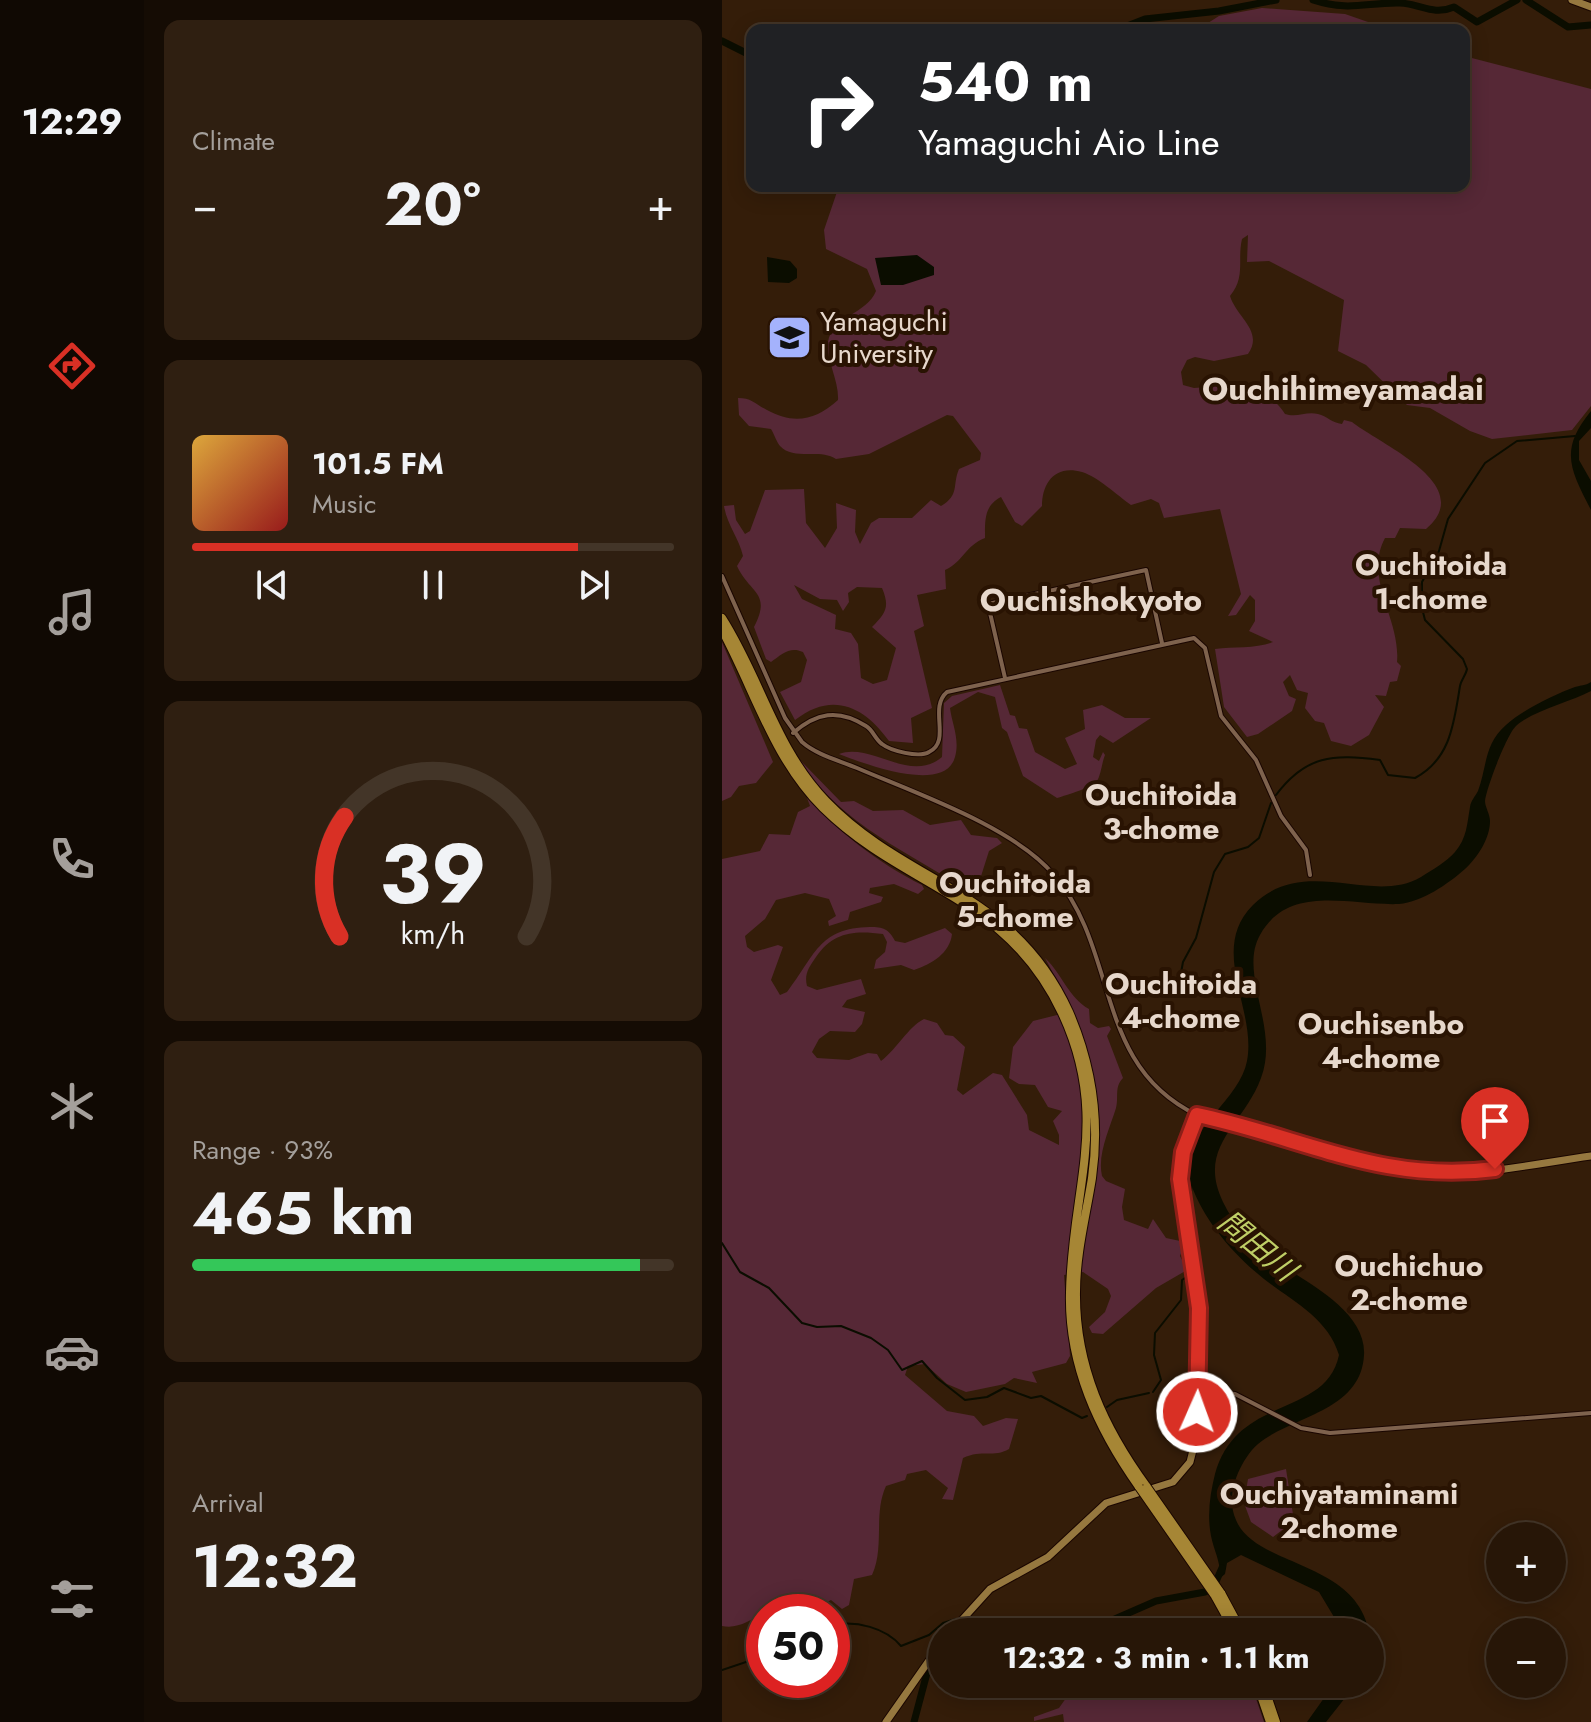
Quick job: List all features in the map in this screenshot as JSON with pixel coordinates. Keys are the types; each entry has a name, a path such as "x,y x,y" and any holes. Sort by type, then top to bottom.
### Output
{"highway":[{"path":"722,618 779,738 814,789 863,832 964,893 1003,923 1038,961 1069,1012 1084,1055 1095,1122 1093,1169 1077,1270 1080,1347 1092,1391 1105,1420 1143,1487"},
{"path":"722,630 774,741 810,794 859,838 950,892 999,928 1033,965 1062,1013 1084,1079 1088,1122 1087,1159 1070,1291 1074,1348 1099,1422 1233,1618"},
{"path":"1218,1594 1229,1618"},
{"path":"1262,1698 1270,1722"},
{"path":"1268,1698 1276,1722"}],"main road":[{"path":"1572,0 1591,7"},
{"path":"964,1618 990,1589 1048,1557 1106,1503 1167,1486 1179,1477 1193,1455 1198,1390 1197,1285 1180,1179 1183,1152 1197,1115 1378,1166 1423,1174 1461,1174 1591,1156"},
{"path":"886,1722 928,1662"}],"street":[{"path":"1005,678 988,604 1146,570 1162,643"},
{"path":"722,576 793,733 814,751 1004,835 1042,862 1078,910 1130,1053 1141,1073 1168,1100 1197,1115"},
{"path":"793,733 814,716 826,715 865,725 885,746 925,754 939,740 938,704 943,695 1005,678 1189,638 1202,643 1221,716 1256,760 1281,816 1306,850 1310,875"},
{"path":"1198,1390 1235,1394 1301,1428 1344,1432 1591,1413"}],"shaded area":[{"path":"1262,8 1345,14 1374,24 1206,24 1219,16"},
{"path":"1470,58 1591,89 1591,406 1572,430 1492,439 1470,431 1430,408 1407,405 1366,365 1338,351 1344,300 1269,261 1247,262 1248,235 1242,239 1240,275 1230,296 1251,331 1252,346 1248,354 1214,361 1195,357 1187,360 1181,372 1183,385 1194,388 1247,384 1271,399 1285,414 1314,413 1342,424 1344,420 1352,422 1419,468 1433,482 1440,497 1439,513 1426,529 1400,528 1395,538 1385,538 1379,553 1380,584 1394,630 1397,662 1401,666 1397,681 1390,682 1386,696 1375,695 1384,707 1369,735 1351,746 1331,741 1324,723 1315,721 1305,708 1308,693 1297,690 1290,675 1283,682 1289,696 1296,699 1292,711 1258,734 1247,737 1224,707 1215,649 1273,642 1249,631 1255,621 1255,600 1250,595 1236,615 1228,616 1241,594 1220,509 1164,518 1159,503 1151,499 1131,505 1094,478 1073,470 1052,477 1044,490 1042,506 1022,526 1015,522 1001,497 995,501 987,514 985,538 945,570 946,589 917,595 924,626 914,631 932,708 911,718 913,743 889,741 869,719 846,706 822,706 795,720 780,692 801,682 807,660 803,652 794,650 771,662 766,659 754,627 761,607 760,600 737,566 743,556 724,506 734,505 736,520 745,534 750,531 765,490 804,489 806,523 825,548 837,528 836,503 856,510 855,532 860,544 871,523 879,518 912,518 931,500 941,506 947,502 953,494 959,469 980,460 981,453 953,416 947,415 869,454 836,459 822,454 792,453 779,445 771,429 749,426 739,415 738,398 750,400 777,415 796,419 813,416 838,400 828,349 831,333 872,299 876,291 867,269 826,249 824,230 837,192 1470,192","holes":["794,585 820,599 837,600 843,611 849,602 848,593 857,587 882,588 885,609 872,627 896,648 887,680 873,684 861,678 858,644 851,633 835,629 836,615 802,599"]},
{"path":"722,642 773,762 756,783 739,786 731,797 722,801"},
{"path":"1000,685 1010,715 1015,716 1019,728 1027,729 1035,752 1065,769 1077,764 1065,738 1085,729 1083,710 1102,705 1125,718 1151,718 1113,743 1100,735 1093,757 1099,761 1103,752 1105,755 1097,781 1057,798 1023,776 1007,732 1002,728 995,697 978,692 950,708 956,738 955,757 948,768 936,774 902,773 839,754 864,753 904,765 930,764 942,757 944,703 952,696"},
{"path":"799,759 841,802 854,801 873,811 903,810 930,825 961,820 971,835 997,838 1002,843 989,851 976,892 972,893 855,819 815,782"},
{"path":"806,795 860,846 924,889 918,894 894,884 870,888 869,893 883,897 881,902 850,912 848,920 829,926 828,921 836,916 829,899 805,893 776,900 765,919 745,936 747,947 754,952 778,945 783,947 771,980 780,995 787,992 820,946 839,933 879,928 888,931 895,941 905,943 945,928 952,934 948,947 939,957 914,970 901,965 874,969 876,960 885,952 887,942 883,934 854,933 830,942 809,967 807,986 817,990 861,979 866,994 847,1000 842,1007 865,1012 862,1024 855,1032 830,1031 819,1039 812,1052 817,1058 849,1060 868,1053 877,1054 881,1061 918,1023 924,1019 937,1023 945,1035 953,1036 965,1047 957,1090 963,1095 993,1073 1002,1075 1027,1115 1029,1130 1059,1145 1059,1135 1053,1121 1062,1111 1048,1107 1035,1085 1019,1084 1009,1078 1013,1047 1033,1021 1073,1011 1045,958 1076,998 1089,1009 1090,1023 1098,1028 1109,1026 1111,1029 1107,1036 1123,1078 1103,1150 1102,1176 1125,1189 1122,1207 1124,1220 1148,1229 1153,1219 1166,1238 1185,1242 1180,1256 1187,1270 1156,1288 1103,1334 1092,1333 1089,1327 1105,1312 1111,1296 1108,1289 1083,1272 1064,1275 1070,1356 1066,1363 1032,1372 1037,1383 1014,1378 1005,1384 966,1392 947,1384 925,1364 908,1366 905,1375 947,1411 974,1416 983,1426 1006,1418 1018,1419 1009,1449 963,1458 953,1500 942,1499 948,1488 926,1470 907,1474 905,1480 886,1486 880,1508 876,1564 872,1575 854,1579 850,1600 850,1594 746,1594 746,1622 732,1627 722,1626 722,859 760,851 769,834 790,835 798,812 810,806"},
{"path":"1286,1469 1294,1521 1273,1537 1251,1522 1244,1503 1248,1479"},
{"path":"1066,1698 1256,1698 1264,1722 1064,1722 1063,1714 1034,1721 1034,1717 1059,1708"}],"water":[{"path":"917,255 934,267 934,275 903,285 881,285 875,258"},
{"path":"767,257 790,261 797,269 797,278 789,283 768,282"},
{"path":"1591,411 1591,428 1579,441 1579,460 1591,481 1591,510 1573,471 1571,449"},
{"name":"問田川","path":"1591,682 1591,691 1532,716 1512,731 1486,795 1490,821 1486,840 1474,859 1458,875 1408,903 1322,901 1287,908 1272,919 1260,935 1255,950 1254,967 1266,1040 1266,1059 1253,1095 1219,1151 1215,1166 1216,1183 1227,1210 1251,1240 1272,1259 1344,1310 1362,1339 1364,1355 1360,1374 1351,1389 1338,1401 1272,1434 1252,1450 1236,1478 1233,1508 1236,1520 1247,1535 1263,1547 1326,1577 1345,1591 1360,1608 1364,1618 1335,1618 1319,1592 1241,1555 1227,1563 1225,1574 1220,1578 1211,1536 1209,1512 1212,1489 1226,1449 1242,1431 1260,1418 1317,1389 1331,1375 1339,1355 1334,1342 1318,1320 1264,1279 1231,1248 1212,1224 1191,1184 1188,1166 1191,1150 1199,1134 1242,1077 1247,1061 1246,1021 1234,960 1234,941 1240,922 1253,905 1273,890 1294,883 1316,881 1381,886 1402,884 1421,877 1443,862 1462,841 1490,748 1499,732 1539,703"},
{"path":"1324,1698 1345,1698 1326,1722 1307,1722"}],"waterway":[{"path":"1132,24 1145,19 1219,11 1276,0"},
{"path":"1313,0 1348,6 1400,3 1433,10 1454,7 1477,22 1517,0"},
{"path":"1526,0 1568,27 1591,25"},
{"path":"722,41 746,53"},
{"path":"1276,795 1298,772 1322,760 1348,757 1380,760 1388,775 1415,778 1436,761 1449,738 1467,669 1463,659 1425,620 1422,608 1422,582 1439,551 1448,519 1485,463 1517,441 1575,436"},
{"path":"1167,997 1180,978 1183,962 1196,938 1214,872 1225,854 1248,847 1259,838 1271,803"},
{"path":"1192,1185 1190,1198 1199,1262"},
{"path":"722,1243 740,1272 769,1288 802,1323 817,1327 841,1326 871,1338 888,1350 902,1370 922,1361 937,1378 965,1400 987,1397 1004,1388 1031,1398 1041,1396 1082,1418 1087,1416"},
{"path":"1153,1392 1161,1380 1154,1355 1155,1333 1181,1300 1182,1280 1191,1274"},
{"path":"1107,1407 1117,1400 1149,1393"},
{"path":"1117,1618 1156,1601 1205,1592 1214,1586 1222,1568"},
{"path":"850,1624 879,1630 901,1646 928,1635"},
{"path":"722,1670 746,1662"},
{"path":"914,1722 928,1672"}],"place":[{"name":"Yamaguchi University","path":"789,337"}],"district":[{"name":"Ouchihimeyamadai","path":"1343,389"},
{"name":"Ouchitoida 1-chome","path":"1431,582"},
{"name":"Ouchishokyoto","path":"1091,600"},
{"name":"Ouchitoida 3-chome","path":"1161,812"},
{"name":"Ouchitoida 5-chome","path":"1015,900"},
{"name":"Ouchitoida 4-chome","path":"1181,1001"},
{"name":"Ouchisenbo 4-chome","path":"1381,1041"},
{"name":"Ouchichuo 2-chome","path":"1409,1283"},
{"name":"Ouchiyataminami 2-chome","path":"1339,1511"}],"route":[{"path":"1197,1412 1199,1308 1180,1179 1183,1152 1197,1115 1400,1171 1461,1174 1495,1169"}]}
